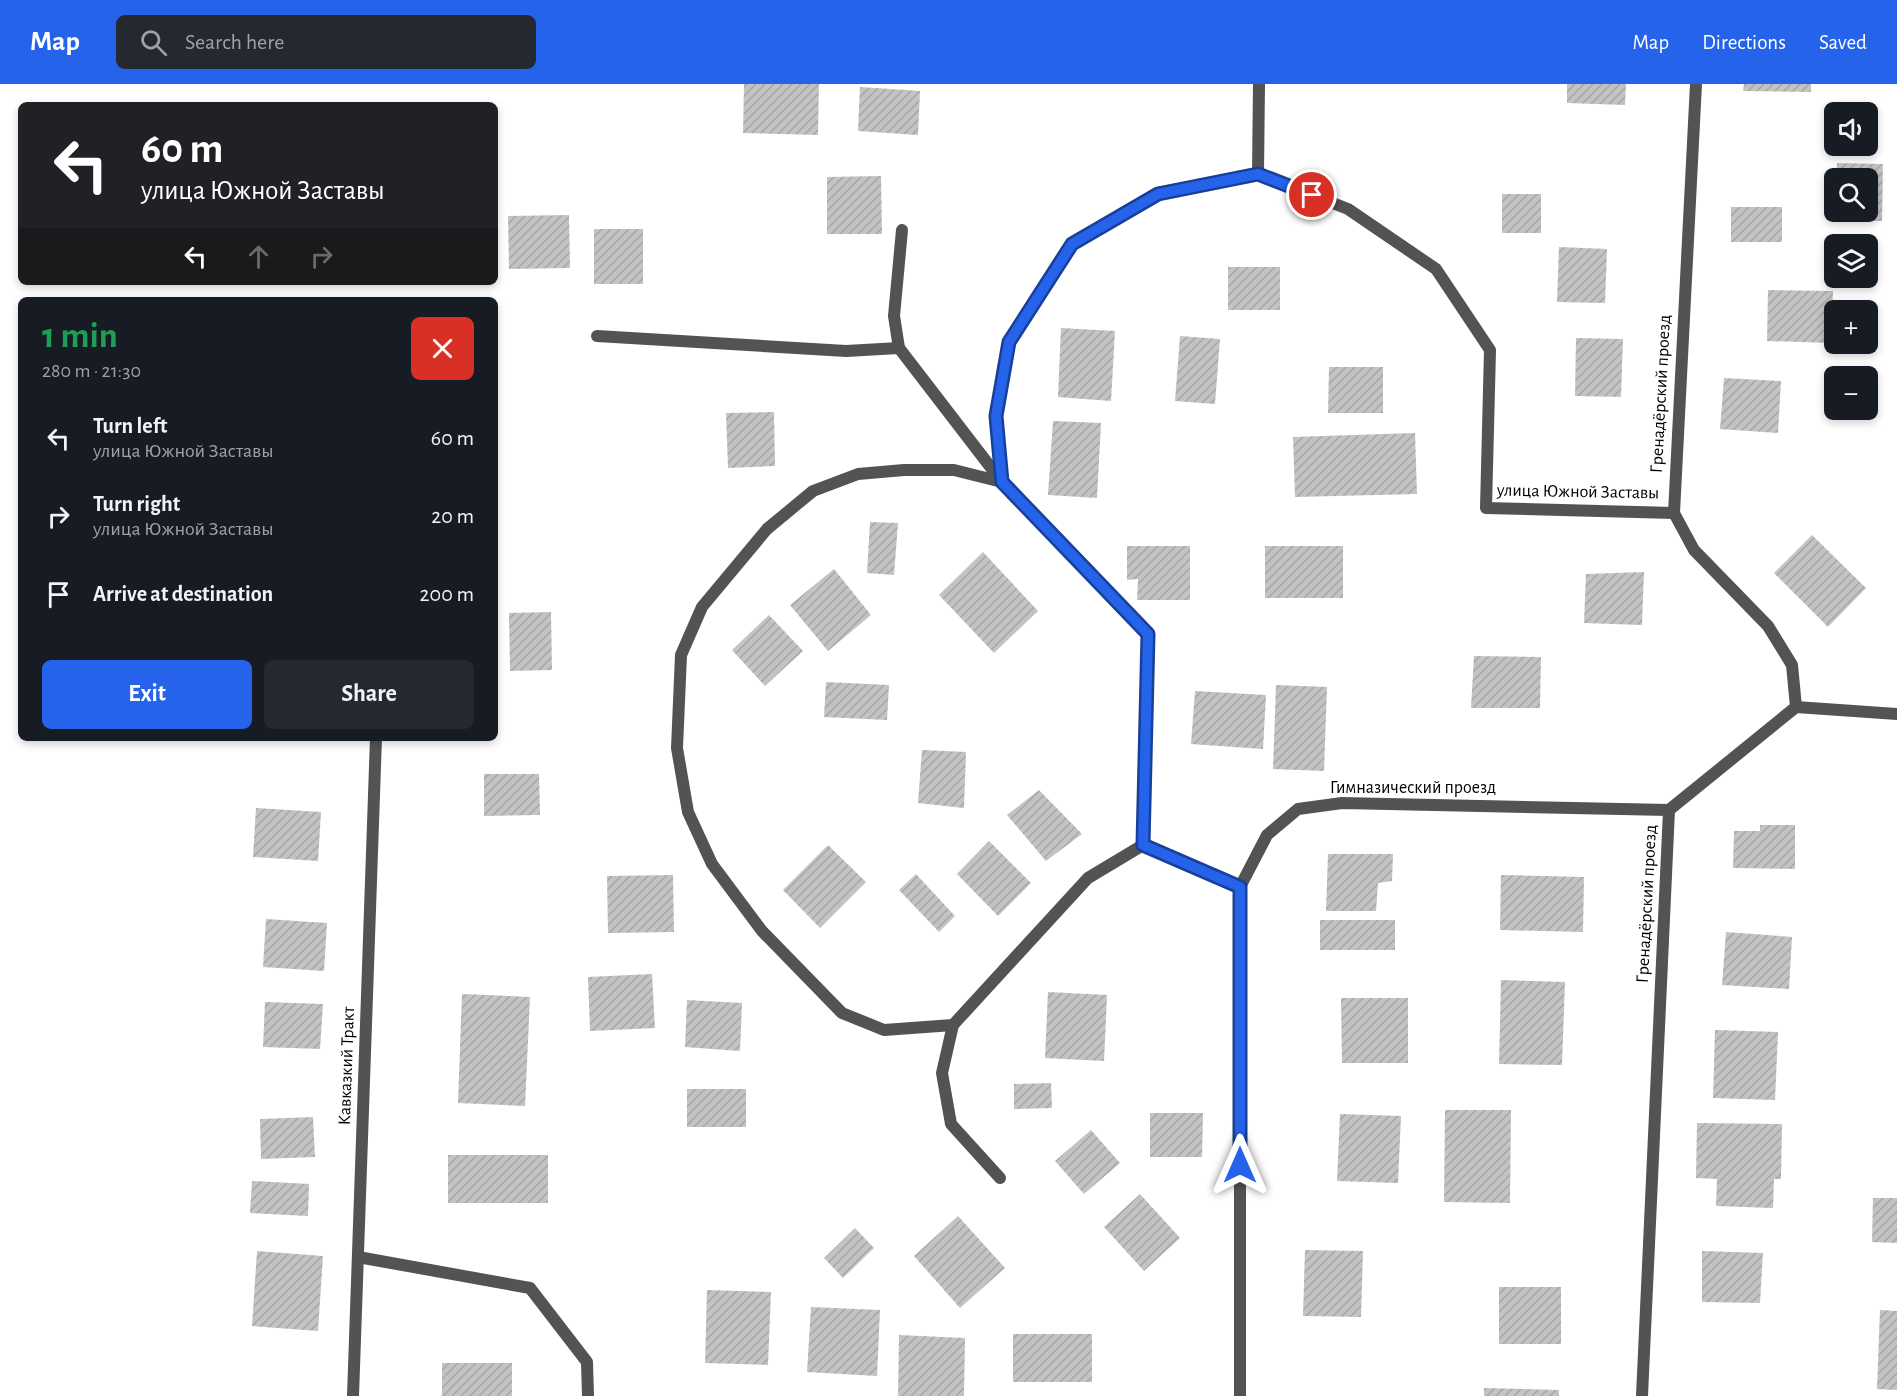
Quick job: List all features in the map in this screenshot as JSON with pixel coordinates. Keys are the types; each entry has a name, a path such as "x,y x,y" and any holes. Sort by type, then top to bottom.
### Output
{"street":[{"path":"1002,482 996,416 1009,342 1072,244 1158,194 1258,174 1259,84"},
{"name":"Гренадёрский проезд","path":"1674,513 1695,84"},
{"name":"улица Южной Заставы","path":"1258,174 1348,209 1436,269 1490,350 1486,508 1674,513"},
{"path":"902,230 894,316 899,348 1002,482 1148,634 1143,845"},
{"path":"597,336 846,351 899,348"},
{"path":"953,1025 884,1030 842,1013 762,931 719,873 688,813 677,748 681,655 702,607 767,528 813,491 858,474 904,470 954,470 1002,482"},
{"path":"1674,513 1694,550 1768,626 1792,665 1796,707 1897,714"},
{"name":"Гренадёрский проезд","path":"1642,1396 1669,810 1796,707"},
{"name":"Кавказкий Тракт","path":"353,1396 376,741"},
{"name":"Гимназический проезд","path":"1240,1396 1240,887 1267,835 1298,809 1342,803 1669,810"},
{"path":"1143,845 1240,887"},
{"path":"1000,1178 951,1124 942,1073 953,1025 1088,878 1143,845"},
{"path":"358,1257 530,1288 587,1362 588,1396"}],"building":[{"path":"744,84 819,84 818,135 743,133"},
{"path":"1567,84 1626,84 1625,105 1567,103"},
{"path":"1744,84 1811,84 1811,92 1743,91"},
{"path":"860,87 920,91 918,135 858,131"},
{"path":"1837,163 1883,164 1882,221 1878,221 1878,168 1837,168"},
{"path":"881,176 882,234 827,234 827,177"},
{"path":"1502,194 1541,194 1541,233 1502,233"},
{"path":"1731,207 1782,207 1782,242 1731,242"},
{"path":"569,215 570,268 509,269 508,216"},
{"path":"594,229 643,229 643,284 594,284"},
{"path":"1559,247 1607,249 1605,303 1557,302"},
{"path":"1228,267 1280,267 1280,310 1228,310"},
{"path":"1768,290 1833,291 1833,300 1824,300 1824,343 1767,341"},
{"path":"1061,328 1115,331 1111,401 1058,397"},
{"path":"1180,336 1220,339 1215,404 1175,401"},
{"path":"1576,338 1623,339 1621,397 1575,396"},
{"path":"1329,367 1383,367 1383,413 1328,413"},
{"path":"1724,378 1781,381 1778,433 1720,429"},
{"path":"774,412 775,466 728,468 726,413"},
{"path":"1053,421 1101,423 1097,498 1048,495"},
{"path":"1415,433 1417,494 1295,497 1293,437"},
{"path":"870,522 898,523 894,575 867,573"},
{"path":"1812,535 1866,588 1828,627 1774,573"},
{"path":"1127,546 1190,546 1190,600 1137,600 1138,579 1127,580"},
{"path":"1265,546 1343,546 1343,598 1265,598"},
{"path":"983,552 1038,611 994,653 939,595"},
{"path":"834,569 871,615 828,651 790,605"},
{"path":"1644,572 1642,625 1584,623 1586,574"},
{"path":"551,612 552,670 510,671 509,613"},
{"path":"769,615 803,651 765,686 732,650"},
{"path":"1474,656 1541,657 1540,708 1471,708"},
{"path":"826,682 889,685 887,720 824,717"},
{"path":"1276,685 1327,687 1324,771 1273,769"},
{"path":"1195,691 1266,695 1263,749 1191,744"},
{"path":"922,750 966,752 964,808 918,803"},
{"path":"484,774 539,774 540,815 484,816"},
{"path":"1039,790 1082,834 1046,861 1007,815"},
{"path":"256,808 321,812 318,861 253,857"},
{"path":"1760,825 1795,825 1795,869 1733,868 1734,831 1760,831"},
{"path":"989,841 1031,883 998,916 957,874"},
{"path":"828,845 866,882 820,928 783,890"},
{"path":"1328,854 1393,854 1392,881 1378,883 1376,911 1326,911"},
{"path":"916,874 955,916 939,932 899,890"},
{"path":"673,875 674,932 608,933 607,876"},
{"path":"1501,875 1584,877 1583,932 1500,930"},
{"path":"266,919 327,923 324,971 263,967"},
{"path":"1320,920 1395,920 1395,950 1320,950"},
{"path":"1726,932 1792,937 1789,989 1722,985"},
{"path":"652,974 655,1028 590,1031 588,977"},
{"path":"1501,980 1565,982 1562,1065 1499,1064"},
{"path":"1048,992 1107,995 1104,1061 1045,1058"},
{"path":"462,994 530,997 525,1106 458,1103"},
{"path":"1341,998 1408,998 1408,1063 1342,1063"},
{"path":"687,1000 742,1003 740,1051 685,1047"},
{"path":"265,1002 323,1004 320,1049 263,1047"},
{"path":"1715,1030 1778,1032 1775,1100 1713,1098"},
{"path":"1051,1083 1052,1108 1014,1109 1014,1084"},
{"path":"687,1089 746,1089 746,1127 687,1127"},
{"path":"1445,1110 1511,1110 1510,1203 1444,1202"},
{"path":"1150,1113 1203,1113 1202,1157 1150,1157"},
{"path":"1340,1114 1401,1116 1398,1183 1337,1181"},
{"path":"313,1117 315,1157 261,1159 260,1119"},
{"path":"1697,1123 1782,1124 1781,1179 1774,1179 1773,1208 1716,1206 1717,1179 1696,1178"},
{"path":"1091,1130 1120,1163 1084,1194 1055,1161"},
{"path":"448,1155 548,1155 548,1203 448,1203"},
{"path":"252,1181 309,1184 308,1216 250,1213"},
{"path":"1140,1194 1180,1238 1144,1271 1104,1227"},
{"path":"1873,1198 1897,1198 1897,1243 1872,1242"},
{"path":"958,1216 1005,1268 960,1308 914,1256"},
{"path":"855,1228 874,1248 843,1278 824,1258"},
{"path":"1305,1250 1363,1251 1361,1317 1303,1316"},
{"path":"257,1251 323,1256 318,1331 252,1326"},
{"path":"1702,1251 1763,1253 1760,1303 1702,1302"},
{"path":"1499,1287 1561,1287 1561,1344 1499,1344"},
{"path":"707,1290 771,1292 768,1365 705,1363"},
{"path":"811,1307 880,1310 877,1376 807,1372"},
{"path":"1880,1310 1897,1311 1897,1390 1877,1389"},
{"path":"1013,1334 1092,1334 1092,1382 1013,1382"},
{"path":"899,1335 965,1338 964,1396 898,1396"},
{"path":"442,1363 512,1363 512,1396 442,1396"},
{"path":"1484,1388 1559,1390 1559,1396 1484,1396"}],"route":[{"path":"1240,1165 1240,887 1143,845 1148,634 1002,482 996,416 1009,342 1072,244 1158,194 1258,174 1312,195"}]}
